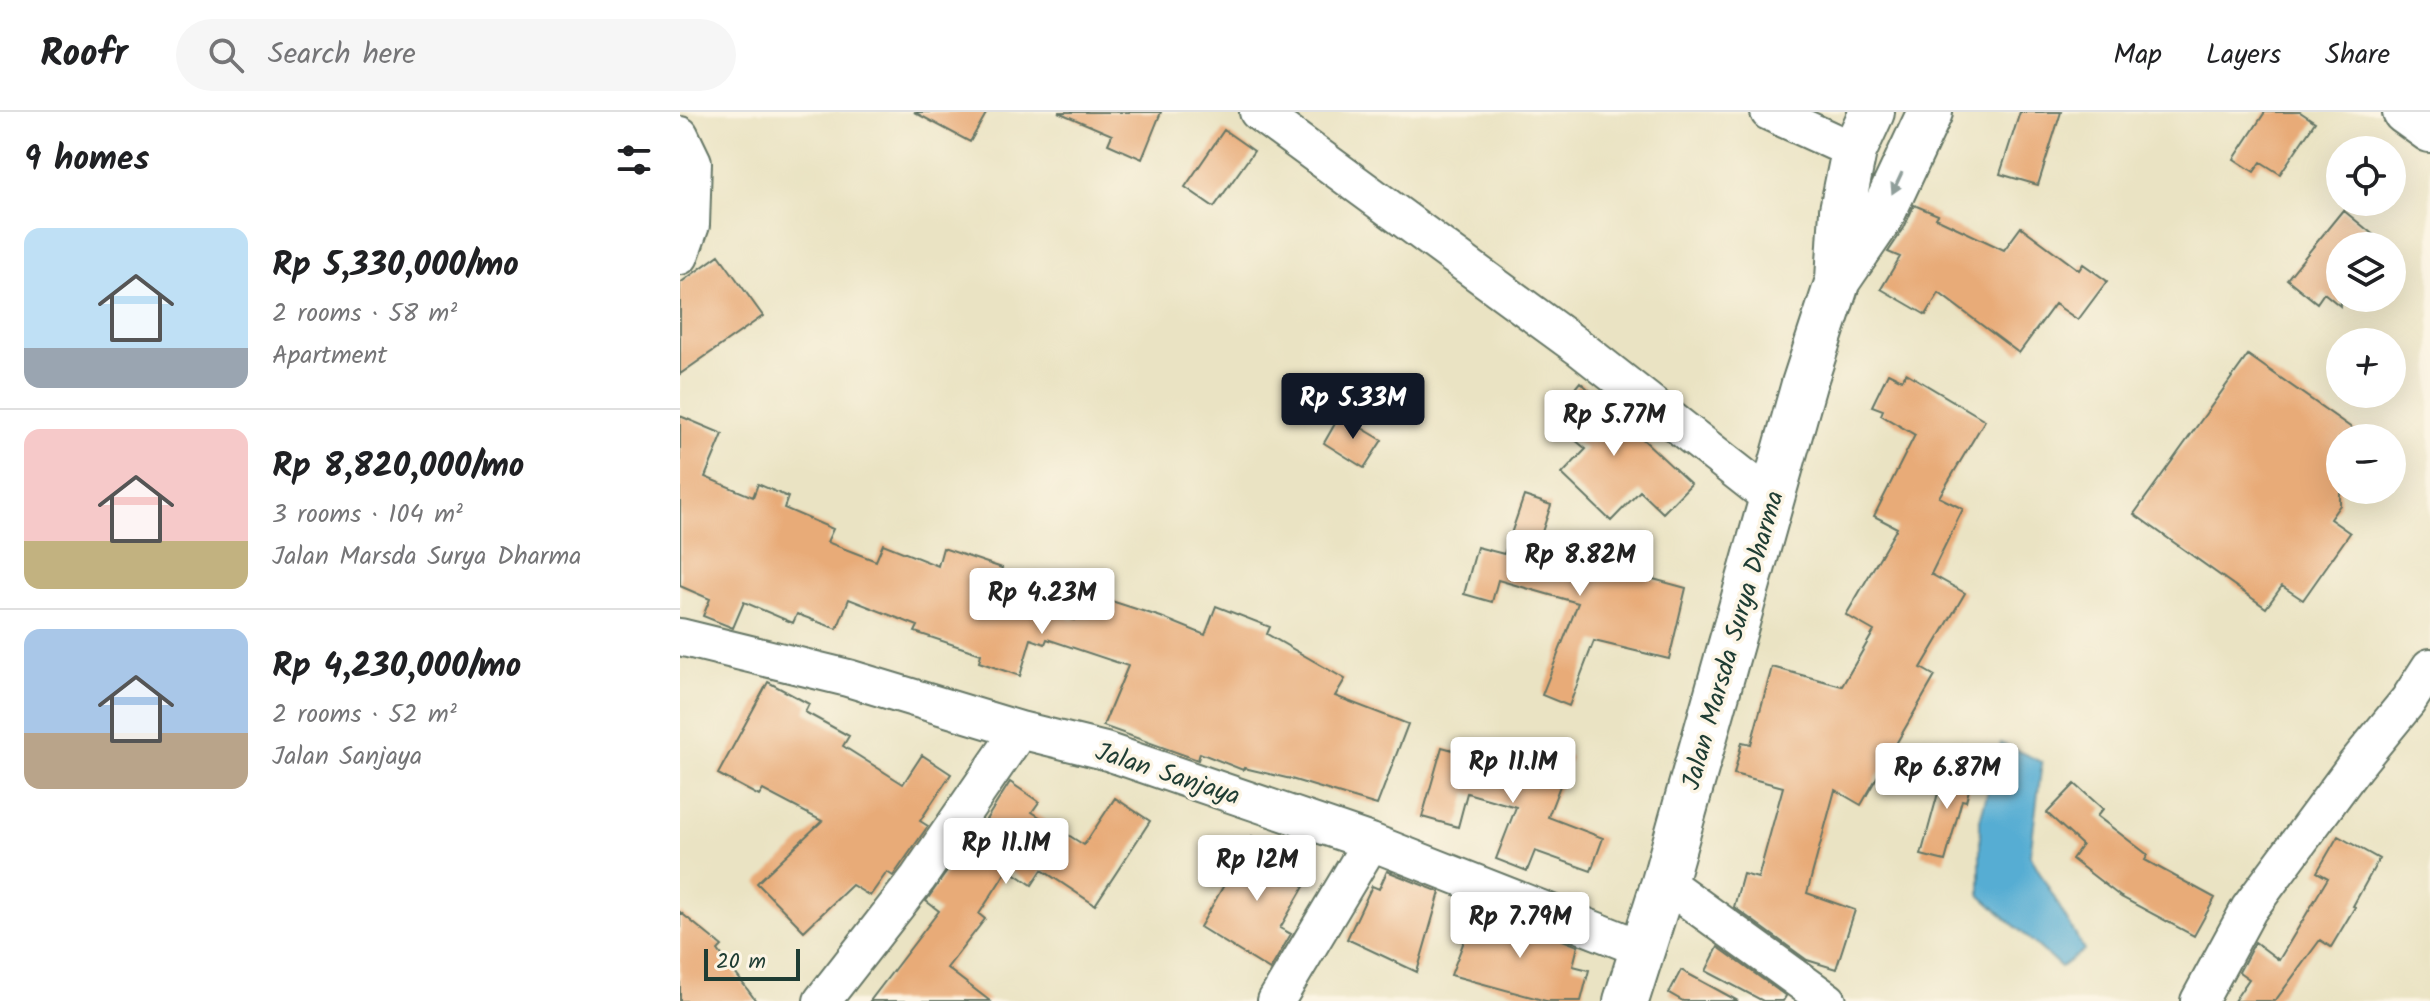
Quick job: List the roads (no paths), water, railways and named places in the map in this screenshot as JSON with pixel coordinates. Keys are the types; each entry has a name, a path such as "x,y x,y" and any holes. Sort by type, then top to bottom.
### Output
{"highway":[{"path":"1838,280 1881,217 1930,112"},
{"path":"2405,112 2430,130"},
{"path":"1838,280 1842,210 1863,131"},
{"name":"Jalan Marsda Surya Dharma","path":"1626,1001 1664,882 1804,384 1838,280"}],"street":[{"path":"1258,112 1581,349 1772,499"},
{"path":"1769,112 1863,131"},
{"path":"680,135 693,162 691,225 680,256"},
{"name":"Jalan Sanjaya","path":"680,637 848,678 1020,730 1105,751 1371,842 1643,949"},
{"path":"2199,1001 2249,909 2354,767 2408,701 2430,667"},
{"path":"822,1001 918,878 1020,730"},
{"path":"1276,1001 1371,842"},
{"path":"1664,882 1828,1001"}],"water":[{"path":"2001,743 2042,762 2030,855 2084,950 2061,967 1980,895 1980,820"}]}
